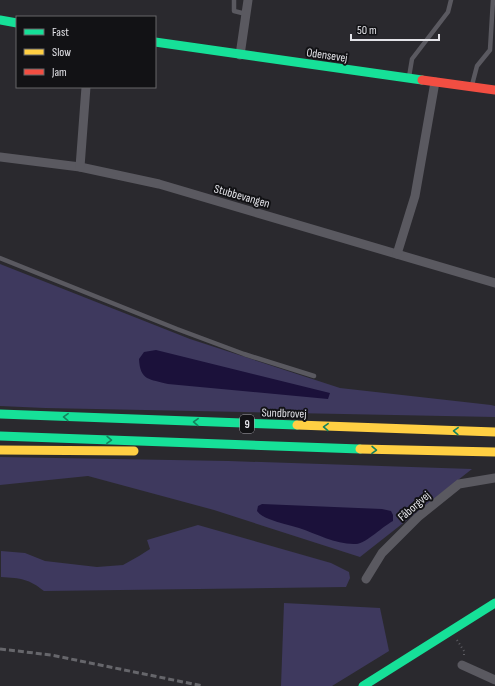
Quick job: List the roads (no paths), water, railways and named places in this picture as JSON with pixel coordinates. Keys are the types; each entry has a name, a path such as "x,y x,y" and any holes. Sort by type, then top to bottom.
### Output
{"main road":[{"path":"0,20 16,22"},
{"name":"Odensevej","path":"156,42 495,90"},
{"name":"Sundbrovej","path":"0,414 495,432"},
{"name":"9","path":"0,436 307,448 495,452"},
{"path":"161,451 307,448"},
{"path":"0,450 145,451"},
{"path":"363,686 495,603"}],"street":[{"path":"240,55 248,0"},
{"path":"397,254 415,196 435,82"},
{"path":"80,167 86,88"},
{"name":"Stubbevangen","path":"0,157 80,167 158,184 495,283"},
{"name":"Fåborgvej","path":"366,579 382,554 418,517 459,484 495,478"},
{"path":"462,665 495,680"}],"lane":[{"path":"234,0 234,11 246,14"},
{"path":"409,78 412,60 448,12 451,0"},
{"path":"472,87 477,66 490,50 493,0"},
{"path":"0,258 244,354 314,376"}],"railway":[{"path":"0,649 51,655 203,686"}]}
